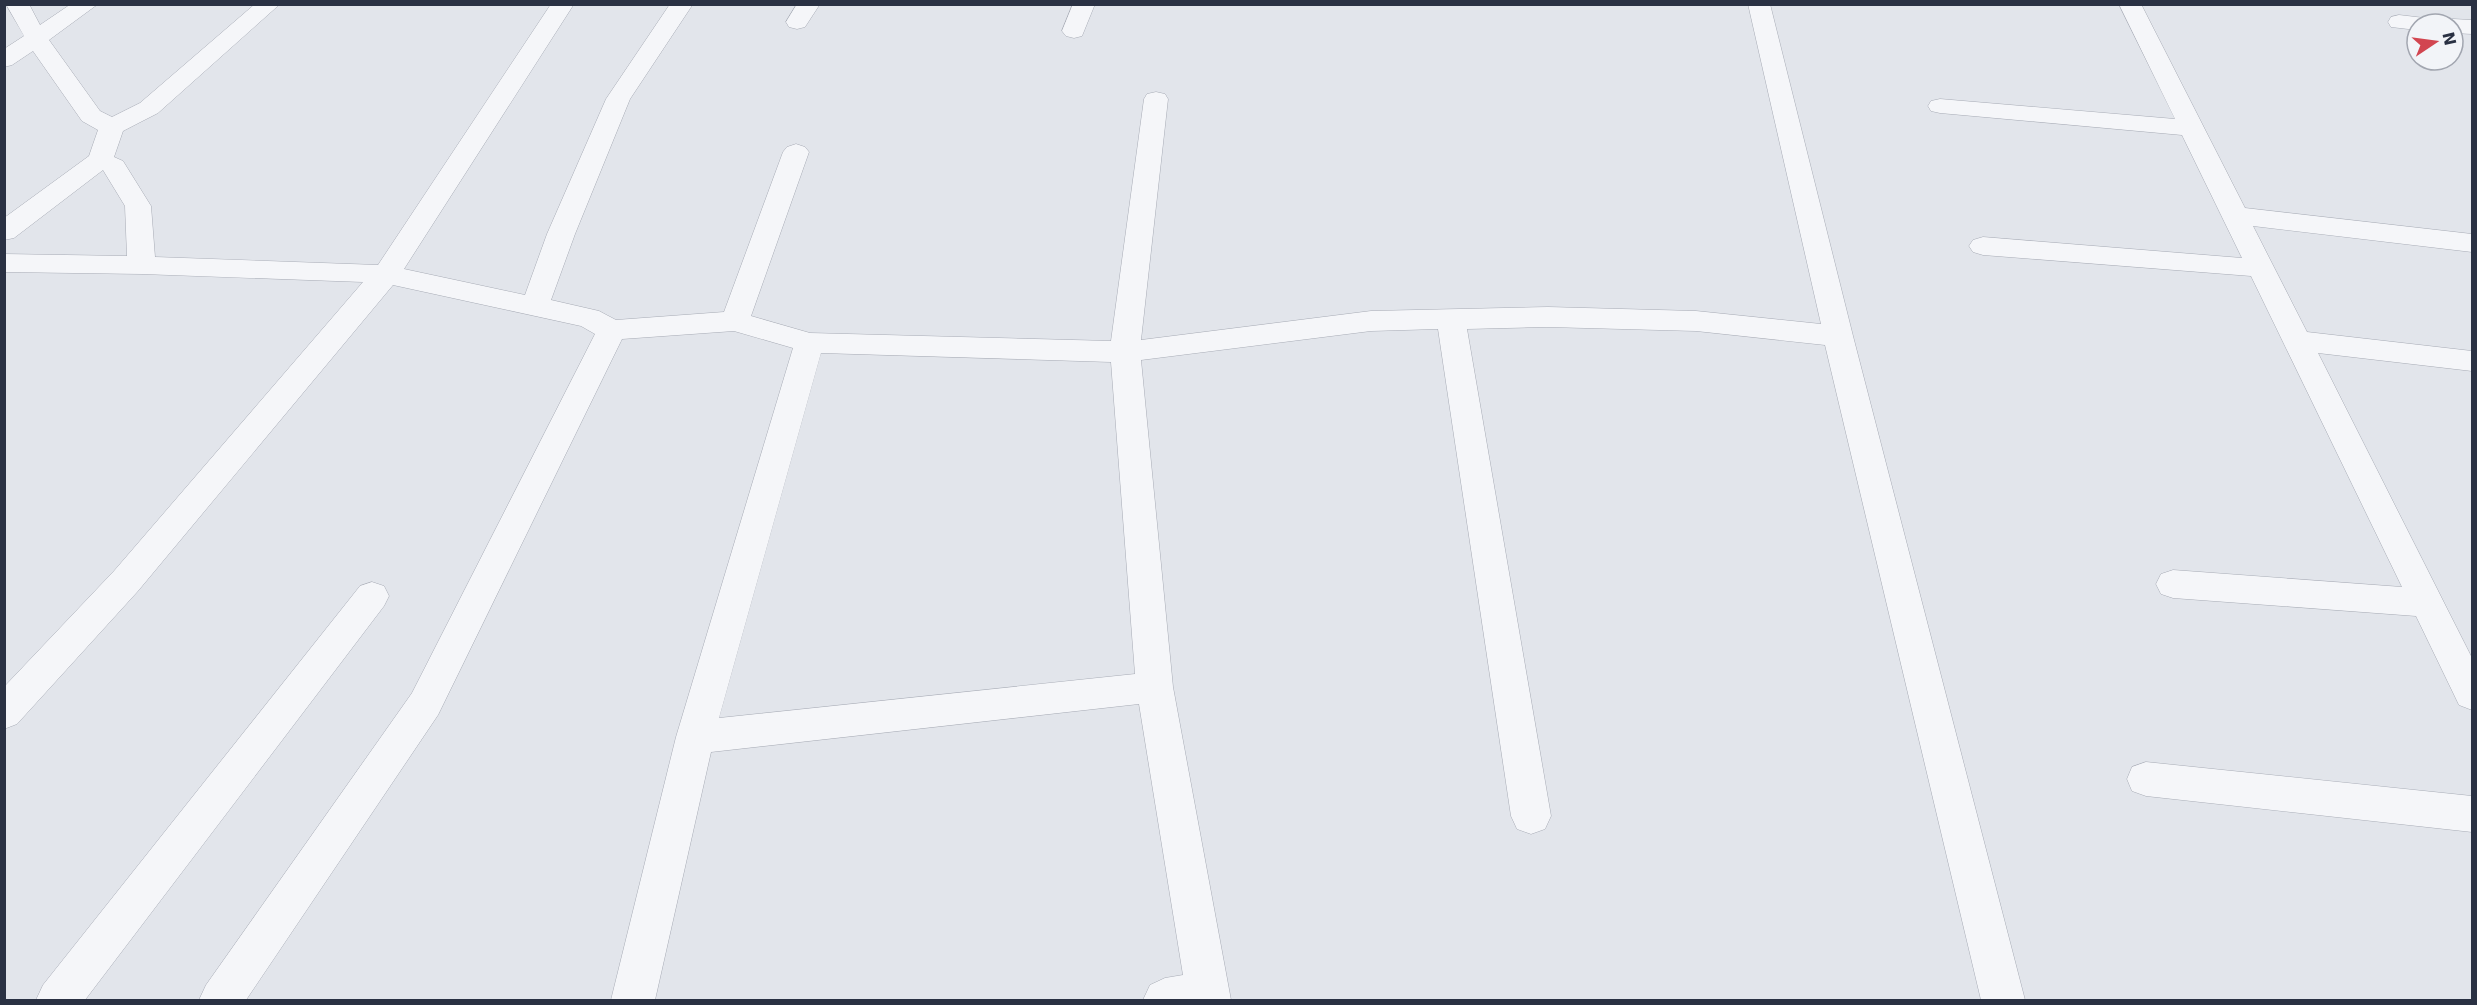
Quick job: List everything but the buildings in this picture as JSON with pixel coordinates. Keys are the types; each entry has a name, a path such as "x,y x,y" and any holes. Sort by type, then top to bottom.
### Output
{"street":[{"path":"17,4 36,38 91,116 112,127"},
{"path":"4,60 87,4"},
{"path":"4,232 100,160 112,127 148,108 269,4"},
{"path":"4,713 126,580 386,274 563,4"},
{"path":"535,306 561,234 618,99 682,4"},
{"path":"1074,31 1084,4"},
{"path":"1759,4 1838,336 2003,1000"},
{"path":"2130,4 2427,603 2463,659 2472,694"},
{"path":"2399,22 2405,22"},
{"path":"1156,99 1125,352 1155,687 1209,997 1165,1000"},
{"path":"1940,106 2191,128"},
{"path":"735,321 796,152"},
{"path":"100,160 114,166 138,206 142,265"},
{"path":"2234,215 2472,243"},
{"path":"1983,246 2261,268"},
{"path":"4,263 142,265 386,274 590,318 612,330 735,321 809,344 1125,352 1371,321 1548,317 1696,321 1838,336"},
{"path":"1451,320 1531,816"},
{"path":"221,1000 425,704 612,330"},
{"path":"2297,341 2472,361"},
{"path":"633,1000 695,737 809,344"},
{"path":"2173,584 2427,603"},
{"path":"58,1000 372,596"},
{"path":"695,737 1155,687"},
{"path":"2146,779 2472,814"}]}
